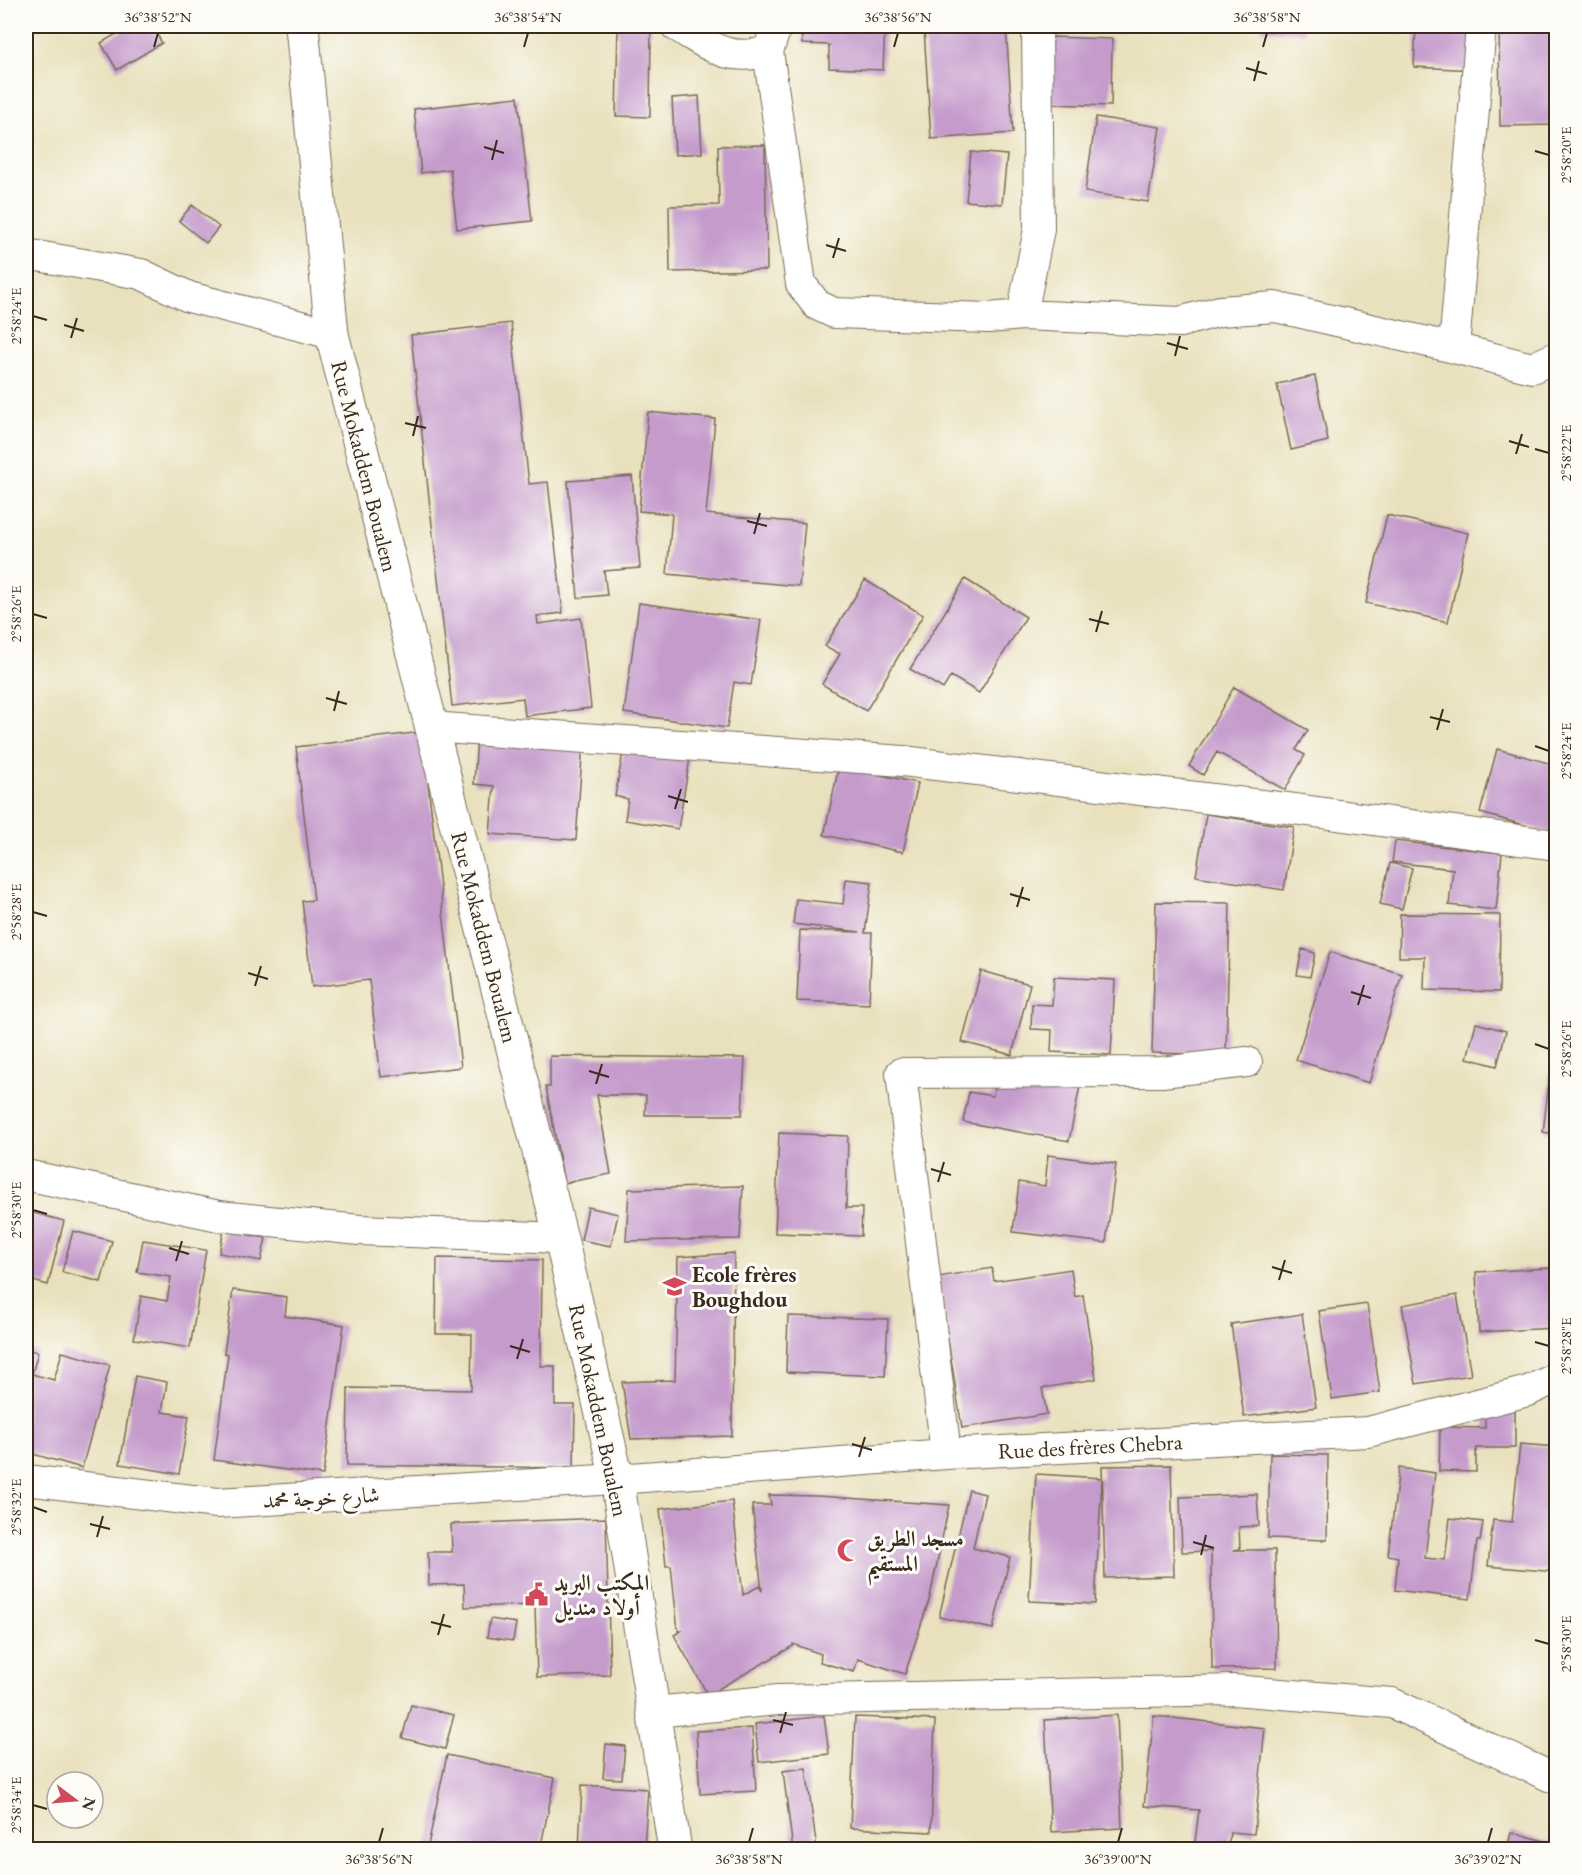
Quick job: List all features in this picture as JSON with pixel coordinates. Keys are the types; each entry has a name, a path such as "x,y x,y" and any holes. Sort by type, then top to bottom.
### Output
{"street":[{"name":"Rue Mokaddem Boualem","path":"302,26 332,334 561,1238 617,1479 675,1850"},
{"path":"676,26 720,52 751,56 771,38"},
{"path":"1022,315 1039,229 1037,26"},
{"path":"1454,348 1481,26"},
{"path":"771,38 801,284 817,305 834,313 989,318 1022,315 1180,322 1220,311 1275,307 1532,368 1557,357"},
{"path":"26,254 141,274 189,297 332,334"},
{"path":"431,727 903,761 1557,844"},
{"path":"946,1454 901,1073 1162,1072 1247,1062"},
{"path":"26,1175 219,1216 360,1230 561,1238"},
{"name":"Rue des frères Chebra","path":"617,1479 946,1454 1368,1432 1528,1391 1557,1378"},
{"name":"شارع خوجة محمد","path":"26,1480 217,1503 617,1479"},
{"path":"654,1712 778,1700 1233,1690 1392,1703 1551,1777"}],"building":[{"path":"130,26 152,26 162,43 117,70 101,43"},
{"path":"618,26 651,26 650,117 616,116"},
{"path":"802,26 885,26 883,70 829,68 829,45 802,44"},
{"path":"1006,26 1013,133 931,139 924,29"},
{"path":"1262,26 1305,26 1304,33 1261,30"},
{"path":"1311,26 1359,26 1359,27 1311,29"},
{"path":"1416,26 1477,26 1475,70 1414,67"},
{"path":"1499,26 1556,26 1556,125 1500,126"},
{"path":"1050,37 1112,39 1111,106 1049,104"},
{"path":"699,96 702,153 675,155 672,98"},
{"path":"518,97 532,221 457,229 450,169 421,173 414,109"},
{"path":"1096,117 1160,127 1148,202 1085,192"},
{"path":"765,145 767,270 670,272 669,206 719,205 718,146"},
{"path":"971,152 1007,155 1002,204 966,201"},
{"path":"192,205 219,227 206,243 179,221"},
{"path":"511,323 529,484 548,482 563,613 537,616 538,624 581,618 591,708 525,716 523,698 452,706 411,335"},
{"path":"1315,376 1328,441 1291,450 1277,384"},
{"path":"648,412 715,419 706,514 805,523 799,586 667,574 672,514 639,511"},
{"path":"632,476 640,568 604,571 607,595 578,598 568,481"},
{"path":"1387,515 1468,533 1448,622 1366,603"},
{"path":"965,579 1026,617 979,693 951,676 943,689 910,669"},
{"path":"865,580 923,615 866,711 822,684 840,654 825,646"},
{"path":"639,603 761,620 751,685 734,682 727,728 624,713"},
{"path":"1234,687 1308,730 1296,750 1305,755 1285,790 1217,752 1203,775 1189,766"},
{"path":"422,732 461,1067 381,1077 369,980 312,987 302,901 314,900 296,747"},
{"path":"477,735 583,743 576,840 490,834 494,786 474,784"},
{"path":"624,747 690,758 678,829 625,820 628,799 615,796"},
{"path":"1497,749 1556,765 1556,834 1480,813"},
{"path":"839,766 918,783 903,852 824,835"},
{"path":"1206,814 1294,827 1284,890 1196,876"},
{"path":"1395,841 1502,853 1496,910 1449,905 1453,869 1392,862"},
{"path":"1390,863 1412,868 1402,909 1380,904"},
{"path":"846,879 872,882 865,933 872,933 869,1004 797,1001 800,930 860,932 793,924 796,899 843,904"},
{"path":"1156,902 1230,903 1226,1055 1152,1053"},
{"path":"1400,914 1500,915 1499,992 1424,990 1425,957 1399,957"},
{"path":"1302,949 1315,953 1310,977 1297,975"},
{"path":"1330,952 1402,974 1369,1083 1296,1060"},
{"path":"981,971 1030,984 1012,1055 962,1042"},
{"path":"1054,977 1115,980 1111,1055 1051,1052 1052,1030 1031,1029 1032,1004 1052,1005"},
{"path":"1476,1023 1506,1031 1497,1066 1467,1058"},
{"path":"550,1056 745,1058 742,1115 645,1115 646,1095 597,1095 611,1174 564,1183 546,1087 550,1087"},
{"path":"1550,1074 1556,1075 1556,1134 1543,1132"},
{"path":"997,1083 1080,1086 1069,1141 963,1122 969,1092 992,1096"},
{"path":"779,1133 848,1136 846,1208 862,1208 861,1236 775,1233"},
{"path":"1048,1155 1116,1164 1106,1243 1013,1232 1019,1182 1045,1186"},
{"path":"743,1186 740,1239 626,1241 629,1189"},
{"path":"588,1207 618,1214 611,1246 581,1240"},
{"path":"26,1211 64,1221 48,1285 26,1279"},
{"path":"224,1230 266,1238 261,1261 219,1253"},
{"path":"73,1231 112,1241 101,1282 62,1272"},
{"path":"143,1240 206,1250 190,1348 134,1339 141,1296 167,1301 171,1277 137,1272"},
{"path":"734,1253 732,1436 631,1439 622,1382 675,1380 678,1257"},
{"path":"437,1258 542,1260 541,1366 555,1366 555,1405 575,1405 574,1468 347,1465 348,1388 471,1390 472,1334 436,1334"},
{"path":"992,1268 994,1281 1071,1269 1075,1297 1083,1295 1096,1379 1042,1388 1047,1414 962,1428 938,1277"},
{"path":"1553,1268 1556,1328 1479,1332 1476,1272"},
{"path":"233,1290 287,1297 285,1316 344,1325 323,1475 214,1460 228,1354 224,1353"},
{"path":"1457,1295 1471,1375 1416,1384 1402,1305"},
{"path":"1367,1304 1380,1392 1332,1399 1319,1311"},
{"path":"1302,1314 1316,1407 1244,1417 1231,1324"},
{"path":"788,1316 888,1319 885,1376 786,1372"},
{"path":"26,1349 38,1352 32,1374 54,1380 62,1352 110,1365 82,1468 26,1452"},
{"path":"135,1376 167,1382 162,1412 189,1416 179,1474 120,1464"},
{"path":"1485,1407 1515,1407 1515,1448 1476,1448 1476,1472 1439,1471 1440,1427 1485,1428"},
{"path":"1520,1444 1556,1447 1556,1572 1488,1566 1493,1520 1512,1522"},
{"path":"1270,1454 1328,1455 1327,1540 1268,1538"},
{"path":"1171,1465 1174,1576 1105,1578 1102,1466"},
{"path":"1399,1468 1435,1473 1425,1558 1445,1560 1450,1518 1483,1522 1480,1541 1477,1541 1470,1599 1395,1590 1398,1557 1388,1555"},
{"path":"1036,1474 1102,1478 1095,1604 1029,1601"},
{"path":"969,1490 985,1494 973,1548 1010,1557 993,1629 939,1617"},
{"path":"1257,1494 1259,1526 1239,1527 1240,1549 1233,1550 1275,1550 1277,1668 1212,1669 1211,1551 1182,1552 1180,1497"},
{"name":"مسجد الطريق المستقيم","path":"769,1495 949,1505 930,1597 905,1674 858,1659 854,1672 820,1662 821,1654 793,1644 708,1695 674,1635 681,1631 678,1631 671,1566 666,1566 660,1509 732,1501 743,1595 759,1586 762,1591 752,1505 771,1505"},
{"name":"المكتب البريد أولاد منديل","path":"606,1518 610,1675 537,1677 535,1605 465,1607 464,1584 429,1585 428,1552 452,1552 451,1524"},
{"path":"490,1619 516,1623 513,1641 487,1637"},
{"path":"411,1705 454,1715 445,1749 402,1738"},
{"path":"1117,1715 1122,1828 1051,1832 1045,1720"},
{"path":"824,1716 829,1754 759,1762 755,1724"},
{"path":"1154,1716 1265,1728 1254,1834 1230,1832 1228,1850 1194,1850 1199,1810 1144,1806"},
{"path":"855,1717 935,1720 931,1832 850,1828"},
{"path":"752,1728 756,1791 700,1794 696,1731"},
{"path":"606,1744 625,1746 622,1779 603,1778"},
{"path":"447,1755 555,1778 540,1850 427,1850"},
{"path":"806,1768 817,1850 793,1850 783,1771"},
{"path":"582,1785 648,1789 644,1850 579,1850"},
{"path":"1511,1832 1556,1844 1556,1850 1507,1850"}],"place":[{"name":"Ecole frères Boughdou","path":"674,1287"},
{"name":"مسجد الطريق المستقيم","path":"849,1551"},
{"name":"المكتب البريد أولاد منديل","path":"536,1595"}]}
